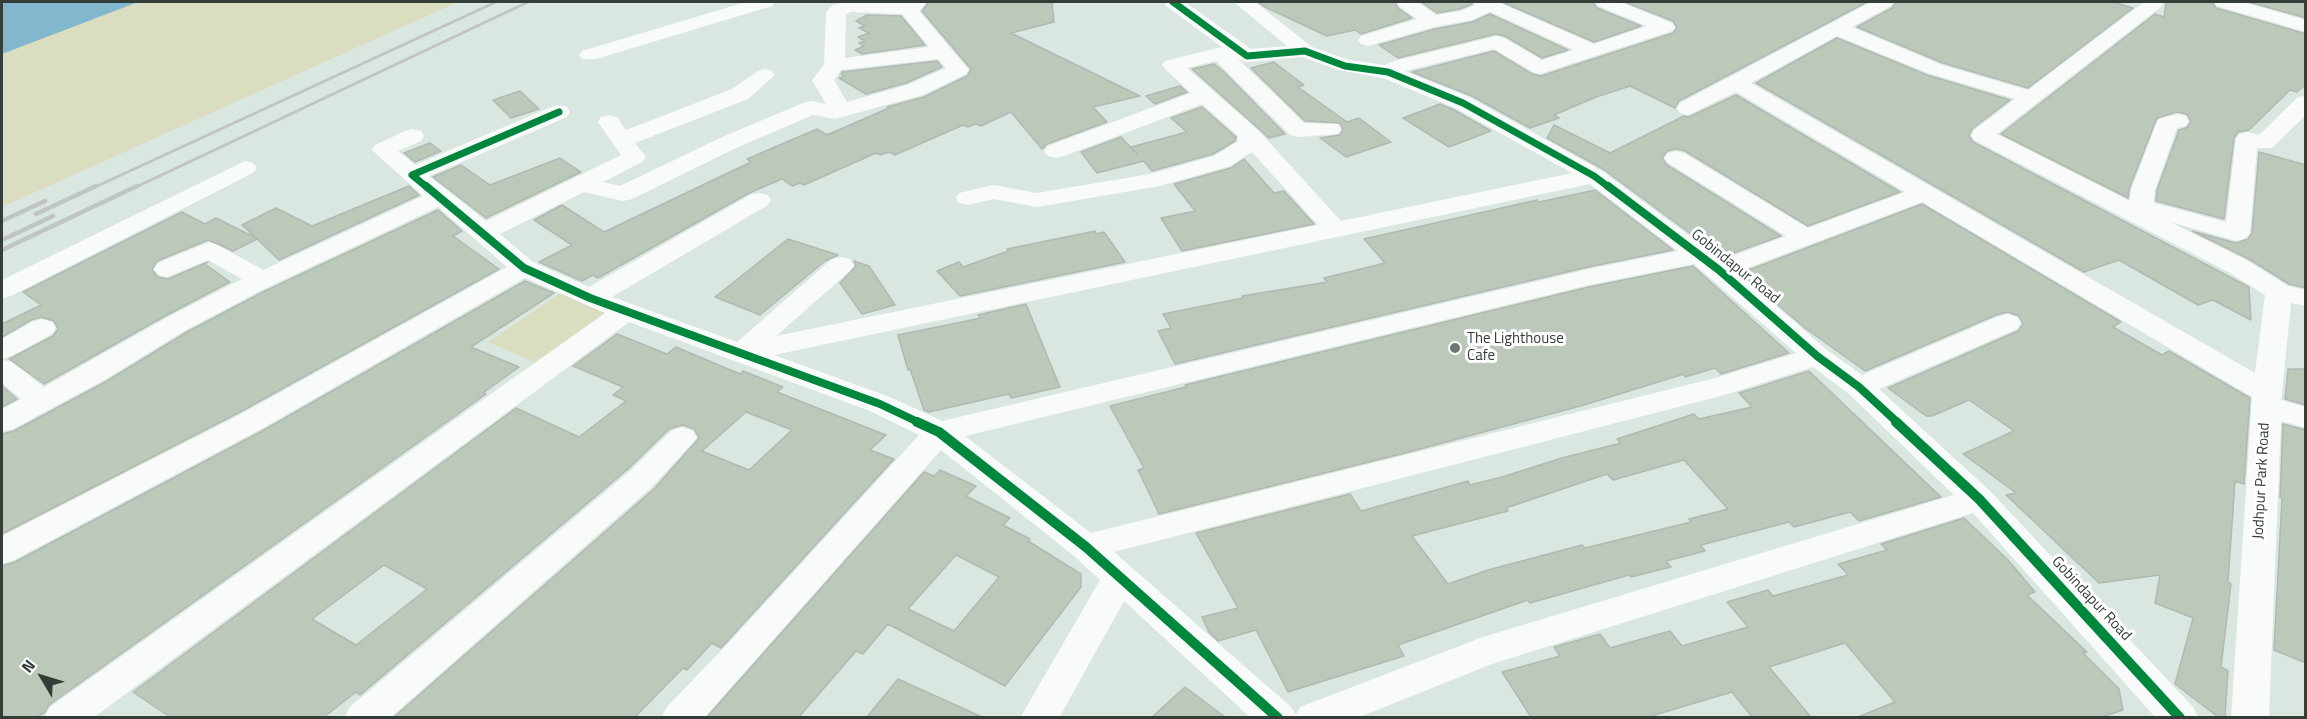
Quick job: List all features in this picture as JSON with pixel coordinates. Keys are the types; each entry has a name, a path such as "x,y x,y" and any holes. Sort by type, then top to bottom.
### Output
{"street":[{"path":"589,55 765,2"},
{"name":"Gobindapur Road","path":"1173,2 1230,52 1247,57 1305,51 1345,66 1388,72 1462,104 1594,176 1709,263 1817,356 1859,387 1979,499 2180,717"},
{"path":"1244,2 1305,51"},
{"path":"1406,2 1423,23 1455,52"},
{"path":"1388,72 1401,65 1497,42 1540,68 1665,27 1607,2"},
{"path":"1688,108 1884,2"},
{"path":"2155,2 1982,135 2140,211 2237,233 2247,138 2264,143 2306,102"},
{"path":"2224,2 2306,26"},
{"path":"1368,40 1423,23 1465,16 1487,3 1593,51"},
{"path":"582,184 623,194 728,143 811,108 834,112 915,90 959,70 942,52 914,5 849,6 836,12 834,65 823,80 837,104 834,112"},
{"path":"1836,28 1935,69 2030,97"},
{"path":"834,65 942,52"},
{"path":"1330,129 1298,130 1230,52 1172,65 1250,135 1336,230"},
{"path":"484,232 634,157 616,131 740,94 765,75"},
{"path":"1736,83 1922,194 2087,287 2267,400 2306,418"},
{"path":"1056,151 1205,95"},
{"path":"412,175 559,112"},
{"path":"2140,211 2143,190 2168,124 2178,121"},
{"path":"968,198 994,192 1037,200 1152,181 1222,161 1247,145 1250,135"},
{"path":"413,136 383,150 484,232 524,268 590,298 880,404 939,432 1086,547 1278,717"},
{"path":"1676,158 1806,238"},
{"path":"2,290 245,168"},
{"path":"740,353 1594,176"},
{"path":"680,717 747,648 939,432 1589,277 1709,263 1806,238 1922,194"},
{"path":"2,422 96,372 176,324 262,279 440,197"},
{"path":"590,298 759,200"},
{"name":"Jodhpur Park Road","path":"2140,211 2292,295 2267,400 2250,717"},
{"path":"167,269 209,250 262,279"},
{"path":"740,353 842,265"},
{"path":"2,552 252,421 524,268"},
{"path":"63,717 269,571 626,311"},
{"path":"1859,387 2007,323"},
{"path":"2,350 42,328"},
{"path":"1086,547 1721,386 1817,356"},
{"path":"2,369 42,400"},
{"path":"363,717 642,478 682,438"},
{"path":"1313,717 1482,652 1979,499"},
{"path":"1040,717 1120,576"}],"green space":[{"path":"2,2 458,2 2,207"},
{"path":"562,292 614,314 540,365 488,342"}],"water":[{"path":"2,2 138,2 2,54"}],"building":[{"path":"929,2 1052,2 1054,22 1011,33 1140,96 1093,107 1107,122 1047,144 1042,149 1011,112 981,126 963,125 895,155 889,152 880,155 876,153 804,185 800,183 792,186 782,179 749,193 598,278 593,275 582,281 539,262 572,245 534,220 562,205 604,232 751,162 747,159 817,129 827,135 889,108 887,107 924,97 967,76 971,69 922,11"},
{"path":"1258,2 1395,2 1398,8 1412,18 1361,34 1355,30 1327,36"},
{"path":"1421,2 1472,2 1472,4 1460,9 1437,13"},
{"path":"1502,2 1593,2 1597,8 1641,26 1594,42"},
{"path":"1625,2 1867,2 1679,101 1675,108 1630,86 1596,97 1554,115 1559,118 1530,128 1472,96 1412,72 1494,51 1532,74 1541,76 1673,33 1677,28 1673,21"},
{"path":"1896,2 2113,2 2133,8 2028,88 1943,63 1857,27 1892,8"},
{"path":"2166,2 2212,2 2216,8 2306,34 2306,84 2297,92 2290,90 2249,130 2238,132 2234,138 2224,219 2156,201 2157,190 2179,130 2186,128 2191,122 2187,114 2177,112 2157,118 2129,189 2128,198 2001,134 2155,14 2164,17"},
{"path":"2249,2 2306,2 2306,18"},
{"path":"1490,14 1568,50 1542,58 1505,36 1496,34 1398,58 1379,45 1435,29 1472,22"},
{"path":"867,15 901,16 925,45 862,54 855,50 864,46 859,43 865,41 858,37 869,33 859,28 865,26 856,21"},
{"path":"1837,38 1927,75 2010,100 1972,129 1969,136 1973,142 2249,287 2251,320 2213,300 2198,305 2119,260 2084,272 1756,83"},
{"path":"937,61 942,67 906,83 866,94 839,78 844,76 842,72"},
{"path":"1274,62 1304,85 1298,87 1347,122 1359,118 1391,142 1346,157 1320,138 1340,135 1343,130 1340,123 1305,121 1251,68"},
{"path":"1214,64 1285,134 1269,138 1192,69"},
{"path":"1180,86 1187,92 1155,104 1146,96"},
{"path":"520,91 539,109 511,118 493,100"},
{"path":"1736,95 1900,192 1808,226 1685,151 1677,149 1667,151 1662,158 1667,165 1781,236 1722,257 1603,169 1547,138 1554,125 1610,153 1684,116 1689,117"},
{"path":"1440,104 1491,131 1449,147 1403,118"},
{"path":"1202,107 1236,137 1235,141 1213,154 1152,171 1144,161 1097,173 1081,152 1121,137 1137,154 1131,147 1187,132 1171,118"},
{"path":"430,143 441,151 415,162 404,153"},
{"path":"2259,152 2306,165 2306,288 2289,284 2249,259 2192,231 2236,243 2248,239 2252,233"},
{"path":"560,158 581,172 486,218 433,177 461,165 490,185"},
{"path":"1244,159 1274,193 1284,191 1314,224 1182,251 1161,218 1195,211 1174,184 1231,168"},
{"path":"409,186 419,195 279,260 257,239 233,251 208,240 157,261 152,270 158,277 168,279 208,262 205,264 230,282 44,384 9,359 53,336 58,329 54,321 41,317 31,320 2,337 2,324 41,305 23,292 182,212 205,224 216,218 256,238 242,225 276,208 312,226"},
{"path":"1595,190 1673,250 1588,267 1175,364 1158,331 1171,328 1163,314 1243,298 1242,296 1327,282 1324,278 1385,263 1364,239 1537,200 1539,202"},
{"path":"1922,204 2121,322 2113,327 2162,355 2169,351 2250,398 2244,484 2235,481 2228,582 2231,584 2221,667 2228,671 2225,717 2218,717 2175,684 2193,618 2155,603 2160,575 2099,583 2006,495 2016,493 1963,454 2014,431 1969,400 1932,416 1926,416 1888,388 2018,331 2023,324 2019,316 2008,312 1996,315 1865,371 1805,328 1741,273"},
{"path":"438,210 462,231 453,236 499,269 240,412 2,534 2,434 14,431 107,381 187,332 263,292"},
{"path":"1095,231 1096,234 1104,232 1125,262 960,296 937,271 959,262 963,267 1008,251 1007,249"},
{"path":"788,239 838,255 825,261 760,315 715,297"},
{"path":"854,261 869,266 895,305 862,314 840,283 856,266"},
{"path":"1693,266 1789,353 1721,374 1715,368 1685,377 1684,374 1584,405 1409,452 1159,514 1138,470 1144,468 1110,406 1186,387 1185,385 1589,287"},
{"path":"525,281 554,293 471,347 519,367 483,393 486,394 49,705 45,712 37,717 2,717 2,566 15,562 264,430"},
{"path":"1026,304 1060,387 1011,398 1009,394 929,412 924,410 910,369 908,370 898,335 981,318 978,315"},
{"path":"617,334 667,354 676,347 740,374 743,371 783,387 777,392 886,435 870,450 894,459 721,648 712,643 687,670 683,668 635,717 394,717 655,488 699,438 694,429 683,425 669,429 629,468 360,695 356,692 324,717 170,717 133,692 516,408 579,437 626,401 613,395 623,387 573,366","holes":["746,412 792,430 749,470 702,451","384,565 427,589 356,645 312,619"]},
{"path":"2288,369 2306,369 2306,405 2285,399"},
{"path":"1809,371 1941,497 1859,521 1850,512 1794,527 1789,522 1701,545 1705,551 1666,561 1671,567 1631,577 1629,575 1530,603 1528,600 1398,645 1404,656 1288,692 1256,630 1218,641 1209,632 1202,617 1238,608 1196,533 1350,494 1361,511 1468,481 1470,485 1502,477 1621,443 1617,439 1694,414 1699,419 1752,407 1739,393","holes":["1684,460 1728,509 1689,519 1691,522 1585,548 1582,545 1488,570 1448,584 1412,536 1508,511 1506,508 1607,474 1613,480"]},
{"path":"2,386 17,399 2,407"},
{"path":"2283,424 2306,430 2306,663 2274,650 2282,498 2280,497"},
{"path":"940,470 976,486 966,496 1010,518 1003,525 1030,539 1028,541 1081,574 1081,587 1005,686 888,624 863,654 856,651 799,717 707,717 924,472 934,476","holes":["956,555 999,577 954,631 908,609"]},
{"path":"1964,518 2008,560 2035,592 2027,595 2087,652 2083,653 2119,689 2123,710 2102,717 1858,717 1895,702 1845,643 1769,667 1811,717 1752,717 1732,692 1648,717 1531,717 1502,672 1560,656 1554,647 1600,634 1610,648 1670,631 1682,646 1748,627 1727,602 1768,590 1773,596 1848,575 1838,564 1887,550 1881,544"},
{"path":"898,679 982,717 867,717"},
{"path":"1185,687 1225,717 1152,717"}],"railway":[{"path":"93,188 496,2"},
{"path":"134,188 528,2"},
{"path":"36,214 96,186"},
{"path":"2,250 137,186"},
{"path":"2,221 45,201"},
{"path":"2,240 53,216"}],"cycle path":[{"path":"1173,2 1247,56 1305,51 1345,66 1388,72 1463,103 1594,176 1719,270 1817,356 1859,387 1979,499 2180,718"},
{"path":"559,112 412,175 474,224 524,268 590,298 880,404 939,432 1086,547 1278,718"}],"place":[{"name":"The Lighthouse Cafe","path":"1455,348"}]}
